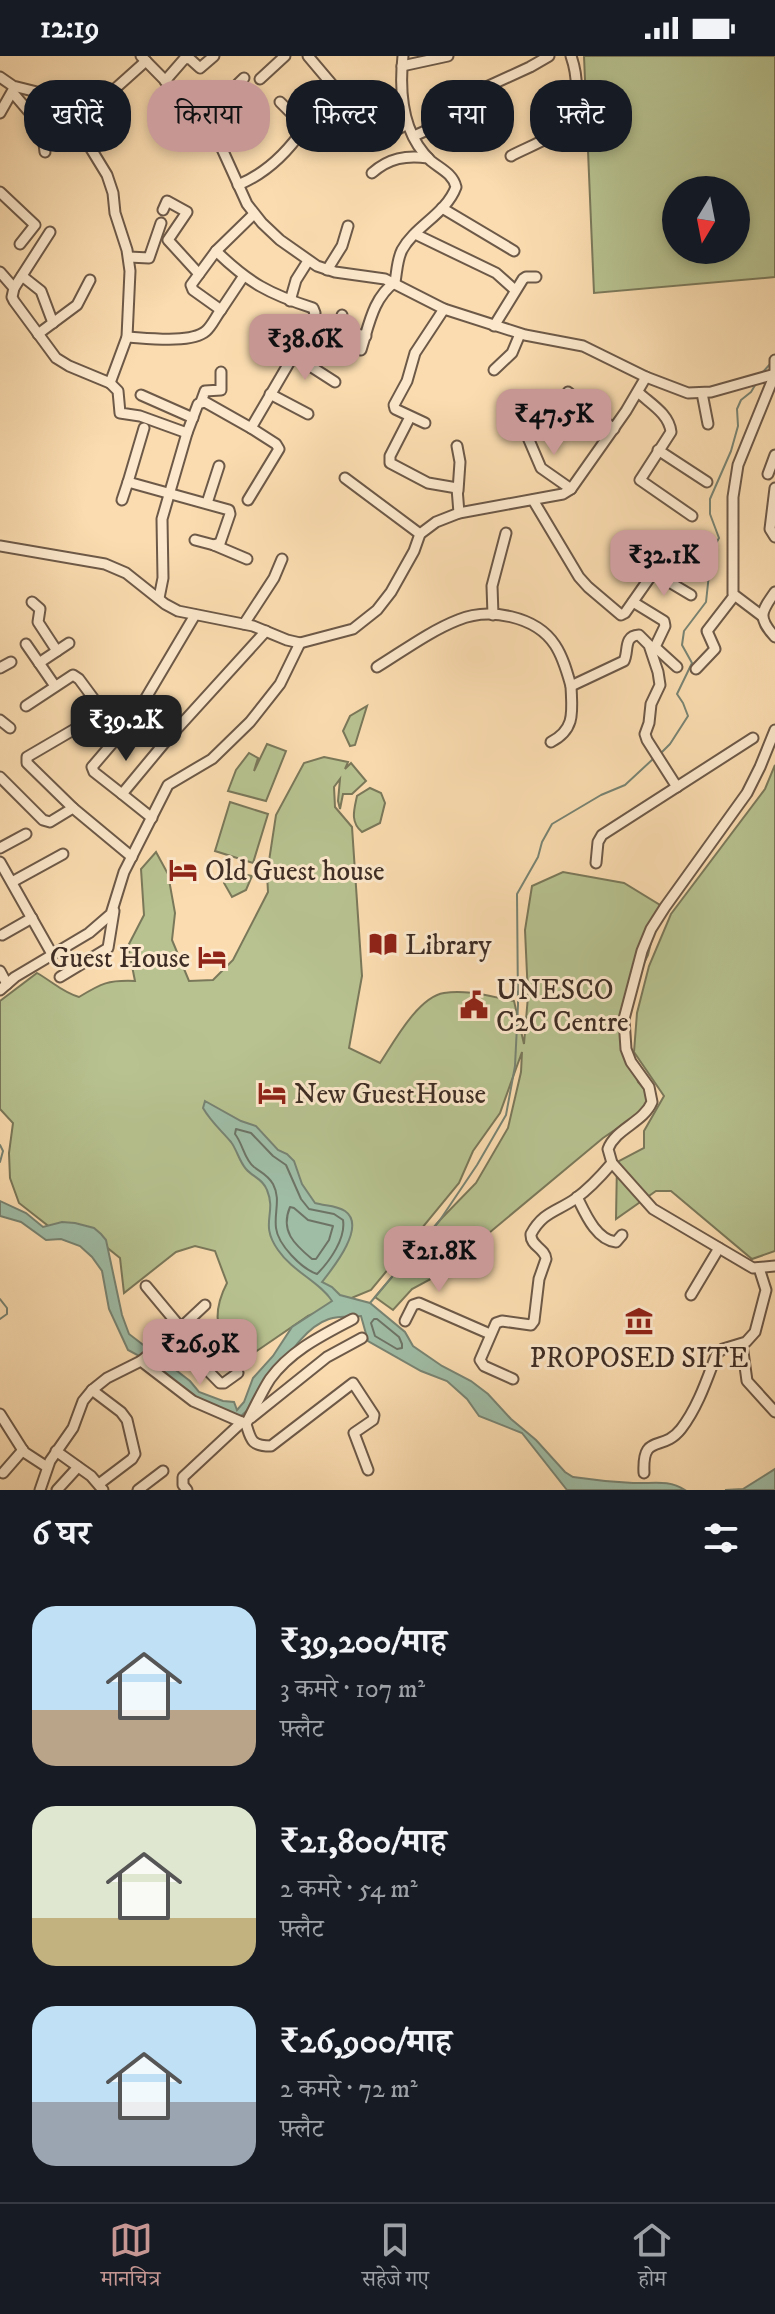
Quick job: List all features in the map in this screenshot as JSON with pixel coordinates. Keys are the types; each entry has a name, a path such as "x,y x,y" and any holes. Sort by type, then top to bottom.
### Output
{"street":[{"path":"166,80 185,58 202,68 214,56"},
{"path":"260,79 285,56"},
{"path":"361,350 382,293 395,282 400,255 407,242 455,192 455,182 428,158 407,124 403,102 402,61 448,56"},
{"path":"414,136 483,105 482,89 549,56"},
{"path":"511,156 559,131 568,121 576,86 571,56"},
{"path":"313,58 329,80"},
{"path":"124,80 144,59 164,80"},
{"path":"0,77 24,104"},
{"path":"0,113 13,90"},
{"path":"13,90 40,94 72,121 107,175 113,193 115,213 129,257 130,280 127,337 110,383"},
{"path":"238,185 274,163 304,128 280,102"},
{"path":"223,152 254,214 280,240 308,261 327,270 395,282 444,309 520,334 583,346 646,377 688,393 702,393 765,376"},
{"path":"372,173 387,161 406,156 428,158"},
{"path":"0,192 35,225 20,244"},
{"path":"163,210 167,201 187,212 168,240 199,274"},
{"path":"442,208 514,251"},
{"path":"221,310 192,288 192,283 216,251 254,214"},
{"path":"129,257 149,258 161,223"},
{"path":"327,270 342,246 348,226"},
{"path":"50,232 14,288 13,299 49,351 62,363 110,383 118,391 120,413 140,416 187,433"},
{"path":"415,234 496,273 515,290"},
{"path":"216,251 243,277 290,301 313,308 315,313 310,327 251,428"},
{"path":"290,301 296,280 308,261"},
{"path":"22,276 41,291 53,323"},
{"path":"127,337 168,339 198,335 205,331 243,277"},
{"path":"494,326 524,278 536,277"},
{"path":"2,278 14,288"},
{"path":"38,334 77,305 90,280"},
{"path":"425,423 395,409 394,405 407,381 415,353 444,309"},
{"path":"342,315 341,331 366,336"},
{"path":"494,370 512,353 520,334"},
{"path":"293,355 335,382"},
{"path":"762,616 734,596 732,589 735,479 765,376 775,360"},
{"path":"159,598 163,578 162,519 198,404 205,391 221,390 221,372"},
{"path":"0,546 105,564 126,573 170,608 244,624 300,643 353,629 377,610 391,592 420,534 436,522 459,513 563,494 571,489 639,393 646,377"},
{"path":"568,392 614,429"},
{"path":"639,393 665,416 671,427 671,432 641,476 641,483 692,516"},
{"path":"702,393 708,424"},
{"path":"270,394 308,414"},
{"path":"141,395 193,418"},
{"path":"201,402 251,428 279,449 248,500"},
{"path":"410,417 390,456 390,463 428,483 455,487 458,491"},
{"path":"122,500 144,428"},
{"path":"526,433 544,471 571,489"},
{"path":"457,446 460,462 459,513"},
{"path":"658,450 707,482"},
{"path":"768,474 775,455"},
{"path":"207,503 219,466"},
{"path":"345,478 420,534"},
{"path":"128,482 230,512 220,543 214,545"},
{"path":"775,488 770,529 775,537"},
{"path":"533,500 579,577 621,615 674,543"},
{"path":"493,615 492,586 506,533"},
{"path":"195,540 247,559"},
{"path":"244,624 274,578 282,559"},
{"path":"654,573 691,595"},
{"path":"775,592 762,616 763,623 775,637"},
{"path":"696,669 715,649 707,631 734,596"},
{"path":"32,602 40,609 37,620 57,651"},
{"path":"633,602 664,621 665,626 655,647 677,667"},
{"path":"152,818 94,772 92,767 138,713 195,615"},
{"path":"377,667 459,619 493,615 524,621 548,636 560,655 571,686 569,728 551,742"},
{"path":"122,794 266,631"},
{"path":"571,686 624,661 626,646 633,635 644,637 660,685 651,704 645,734 677,787"},
{"path":"39,663 69,643"},
{"path":"60,977 108,948 122,878 168,785 212,759 250,722 280,684 300,643"},
{"path":"26,644 55,686"},
{"path":"0,668 11,662"},
{"path":"26,706 69,676 76,677 119,733"},
{"path":"0,720 10,728"},
{"path":"80,726 27,757 27,763 73,808 132,857"},
{"path":"775,730 760,767 736,810 679,886 646,939 624,1019 627,1056 649,1087 652,1102 644,1115 612,1140 608,1149 612,1163 653,1209 748,1266 775,1266"},
{"path":"596,863 598,842 602,835 753,738"},
{"path":"0,777 47,822 73,808"},
{"path":"0,848 26,834"},
{"path":"12,882 63,854"},
{"path":"0,862 52,954"},
{"path":"0,971 3,987 89,933 107,919 114,908"},
{"path":"2,935 32,918"},
{"path":"513,1379 480,1362 498,1322 531,1325 534,1321 539,1279 546,1259 544,1252 533,1243 531,1234 542,1217 577,1197 612,1163"},
{"path":"577,1197 595,1229 610,1242 616,1242 622,1235"},
{"path":"691,1295 719,1248"},
{"path":"644,1473 646,1452 652,1445 674,1437 681,1428 695,1406 717,1353 742,1344 755,1332 770,1297 759,1268"},
{"path":"146,1286 181,1328"},
{"path":"405,1321 413,1305 419,1303 490,1334"},
{"path":"78,1467 55,1490 41,1486 47,1467 73,1428 86,1395 107,1378 142,1360 205,1305"},
{"path":"353,1319 325,1333 287,1359 267,1385 246,1422 249,1439 271,1446 353,1383 374,1415 373,1420 354,1433 368,1470"},
{"path":"173,1335 222,1383 238,1373"},
{"path":"187,1490 183,1477 246,1422 327,1357 362,1338"},
{"path":"742,1344 747,1381 775,1412"},
{"path":"204,1367 224,1349"},
{"path":"142,1360 193,1401 246,1422"},
{"path":"56,1451 101,1487 135,1454 127,1420 92,1390"},
{"path":"0,1414 28,1456 47,1467"},
{"path":"3,1473 23,1450"},
{"path":"138,1490 163,1471"}],"shaded area":[{"path":"584,56 775,56 775,277 594,293 588,152 632,152 632,80 585,80"},
{"path":"367,706 355,745 350,746 343,731 350,716"},
{"path":"267,744 286,751 266,801 228,791 236,770 249,753 258,758 254,771"},
{"path":"324,757 348,762 345,769 351,763 366,781 352,794 343,794 340,809 340,779 334,787 335,807 352,827 362,976 349,1048 380,1063 416,1011 434,996 453,992 514,1001 524,1044 528,996 525,930 532,886 563,872 624,883 660,905 648,955 624,1004 638,1082 656,1102 603,1138 442,1273 412,1289 393,1310 375,1297 440,1220 476,1183 508,1128 521,1072 522,1052 500,1113 473,1151 459,1183 371,1290 308,1316 245,1359 229,1349 220,1332 220,1299 227,1283 215,1251 195,1246 176,1252 124,1293 120,1258 105,1246 51,1228 19,1203 10,1178 13,1123 0,1109 0,1001 37,973 79,997 106,983 135,981 128,946 144,915 141,869 156,852 168,874 175,913 172,940 189,981 213,980 233,960 268,892 267,874 276,815 304,763"},
{"path":"775,765 775,1251 752,1259 671,1191 656,1191 616,1219 617,1162 644,1148 644,1131 664,1096 634,1052 637,1013 649,966 671,914 765,789"},
{"path":"370,788 381,793 385,803 380,823 362,832 354,820 355,806 357,796"},
{"path":"230,802 268,814 253,863 215,851"},
{"path":"229,871 252,876 246,890 232,897 224,883"}],"water":[{"path":"205,1101 256,1126 278,1150 294,1161 302,1184 315,1203 342,1209 351,1218 346,1247 322,1282 340,1295 370,1303 405,1332 413,1346 488,1394 573,1477 626,1483 666,1483 685,1490 567,1490 522,1433 479,1416 467,1399 447,1381 421,1371 368,1341 361,1316 329,1319 304,1336 241,1416 228,1414 202,1402 158,1366 128,1350 109,1309 102,1271 92,1257 80,1246 61,1239 46,1240 21,1222 0,1216 0,1201 26,1213 43,1227 62,1222 75,1223 94,1228 101,1234 106,1240 129,1334 190,1381 199,1392 234,1402 237,1410 244,1402 253,1378 273,1356 292,1327 332,1301 321,1288 291,1265 272,1241 270,1198 265,1186 246,1169 231,1142 206,1113 203,1108"},
{"path":"775,1469 775,1490 725,1490 743,1489"}],"waterway":[{"path":"762,373 771,363"},
{"path":"661,753 688,716 677,694 692,663 682,645 684,631 706,602 710,565 719,538 710,514 710,499 731,451 738,426 737,409 757,382"},
{"path":"370,1303 440,1220 506,1115 515,1066 517,894 538,857 542,842 552,824 601,795 625,785 653,759"},
{"path":"0,1145 3,1151 0,1162"},
{"path":"0,1299 7,1308 7,1314 0,1319"}],"place":[{"name":"Old Guest house","path":"183,870"},
{"name":"Library","path":"383,944"},
{"name":"Guest House","path":"212,957"},
{"name":"UNESCO C2C Centre","path":"474,1005"},
{"name":"New GuestHouse","path":"272,1093"},
{"name":"PROPOSED SITE","path":"639,1321"}]}
